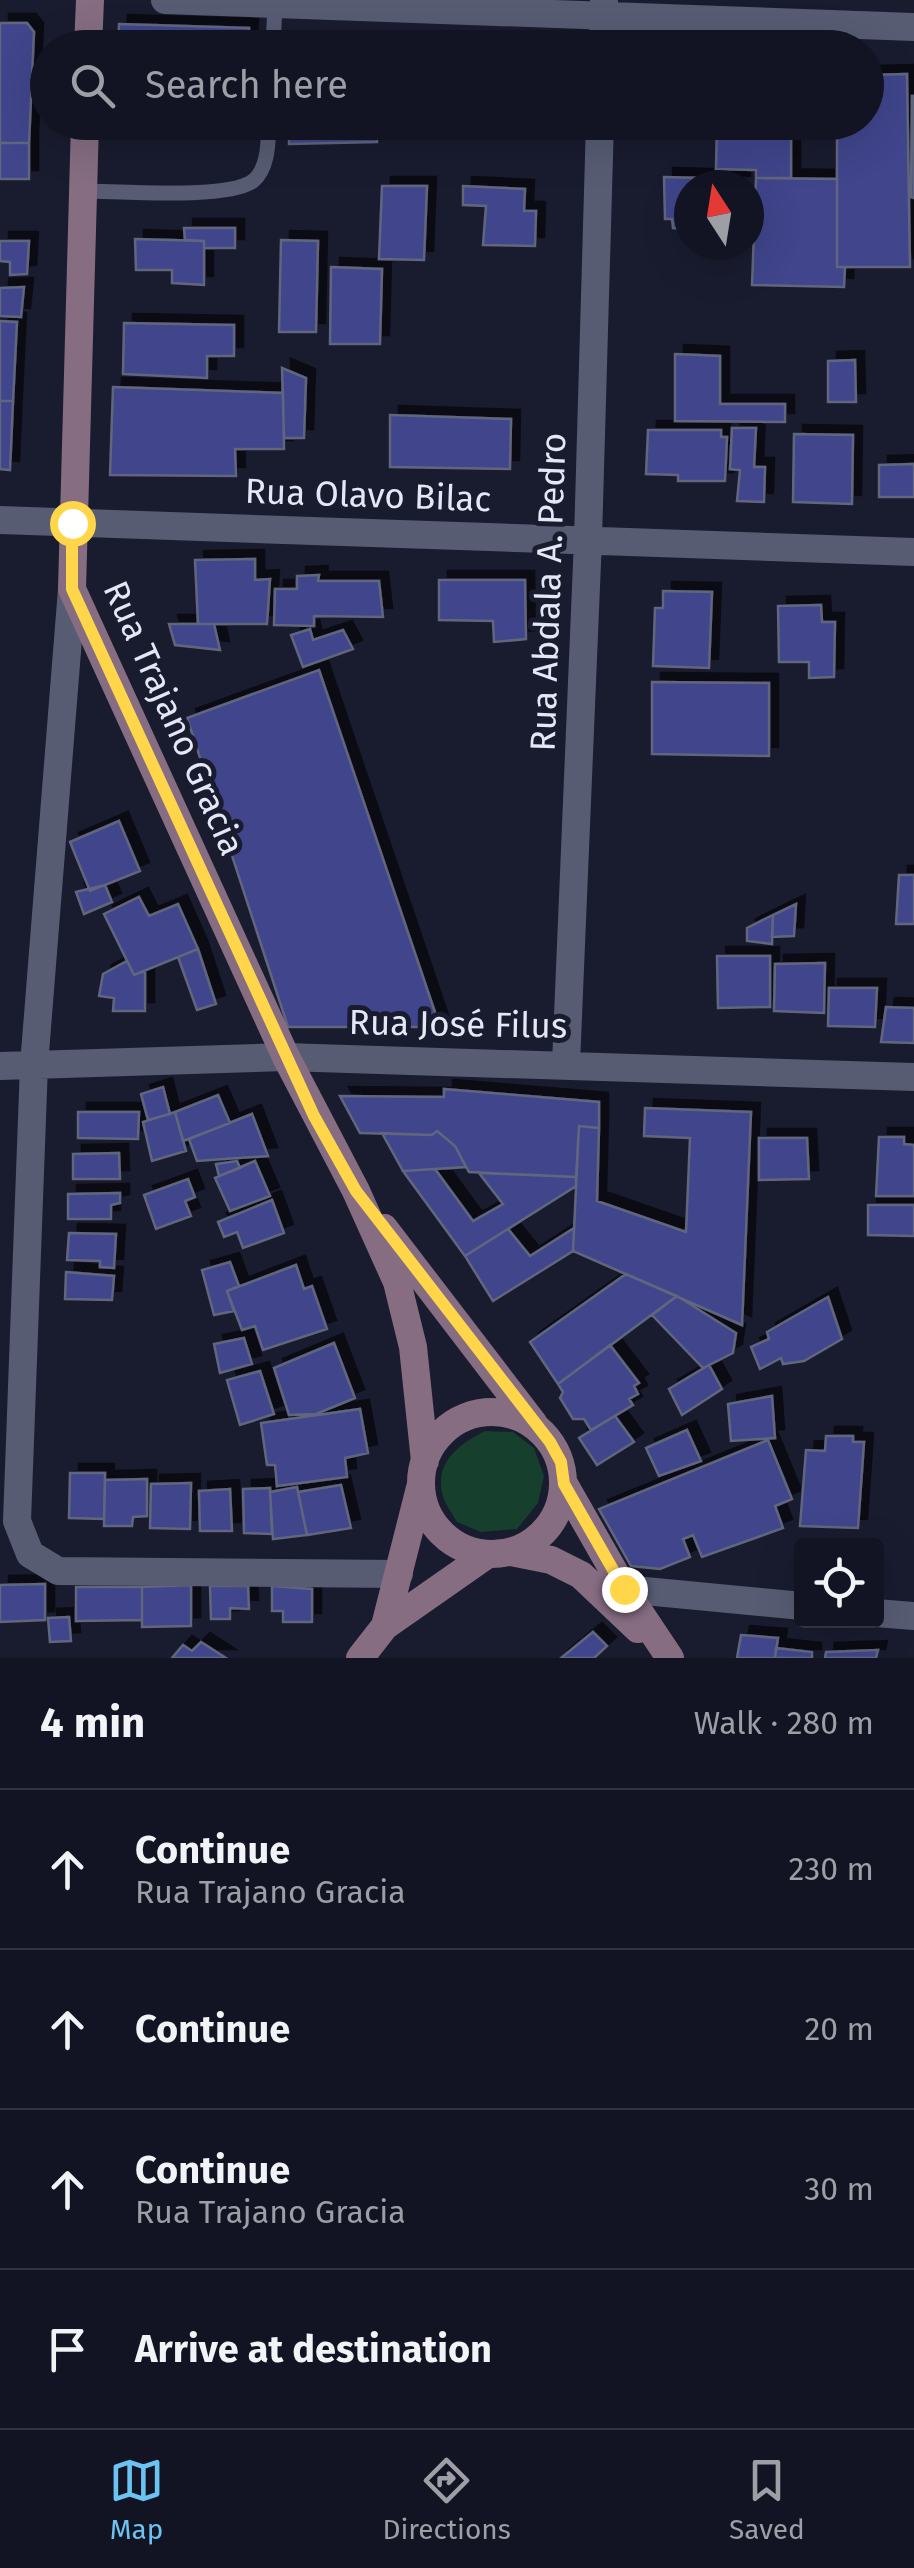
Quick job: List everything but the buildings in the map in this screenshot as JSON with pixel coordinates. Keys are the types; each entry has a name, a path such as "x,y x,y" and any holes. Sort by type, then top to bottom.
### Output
{"main road":[{"path":"89,30 90,0"},
{"name":"Rua Trajano Gracia","path":"84,140 72,589 286,1057 356,1191 397,1282 409,1330 423,1472"},
{"name":"Rua Trajano Gracia","path":"356,1191 535,1425"},
{"path":"360,1658 385,1626 499,1553 532,1542 549,1526 560,1506 564,1484 561,1462 535,1425 514,1415 471,1415 451,1425 435,1441 423,1472 385,1626"},
{"path":"423,1472 424,1504 433,1523 448,1539 467,1549 551,1560 581,1575 669,1658"},
{"path":"564,1484 669,1658"}],"street":[{"path":"165,0 604,8 914,26"},
{"name":"Rua Abdala A. Pedro","path":"566,1064 588,540 599,140"},
{"name":"Rua Olavo Bilac","path":"0,520 914,552"},
{"path":"72,589 34,1065 17,1522 30,1554 58,1571 400,1574"},
{"name":"Rua José Filus","path":"0,1066 286,1057 914,1078"},
{"path":"624,1589 794,1605"},
{"path":"884,1614 914,1616"}],"lane":[{"path":"274,30 276,4"},
{"path":"83,191 226,192 254,180 268,154 269,140"}],"green space":[{"path":"485,1431 513,1432 534,1448 544,1476 538,1503 517,1529 481,1532 457,1522 443,1497 441,1482 446,1462 459,1447"}],"route":[{"path":"72,523 72,589 314,1116 356,1191 550,1442 561,1462 564,1484 624,1589"}]}
